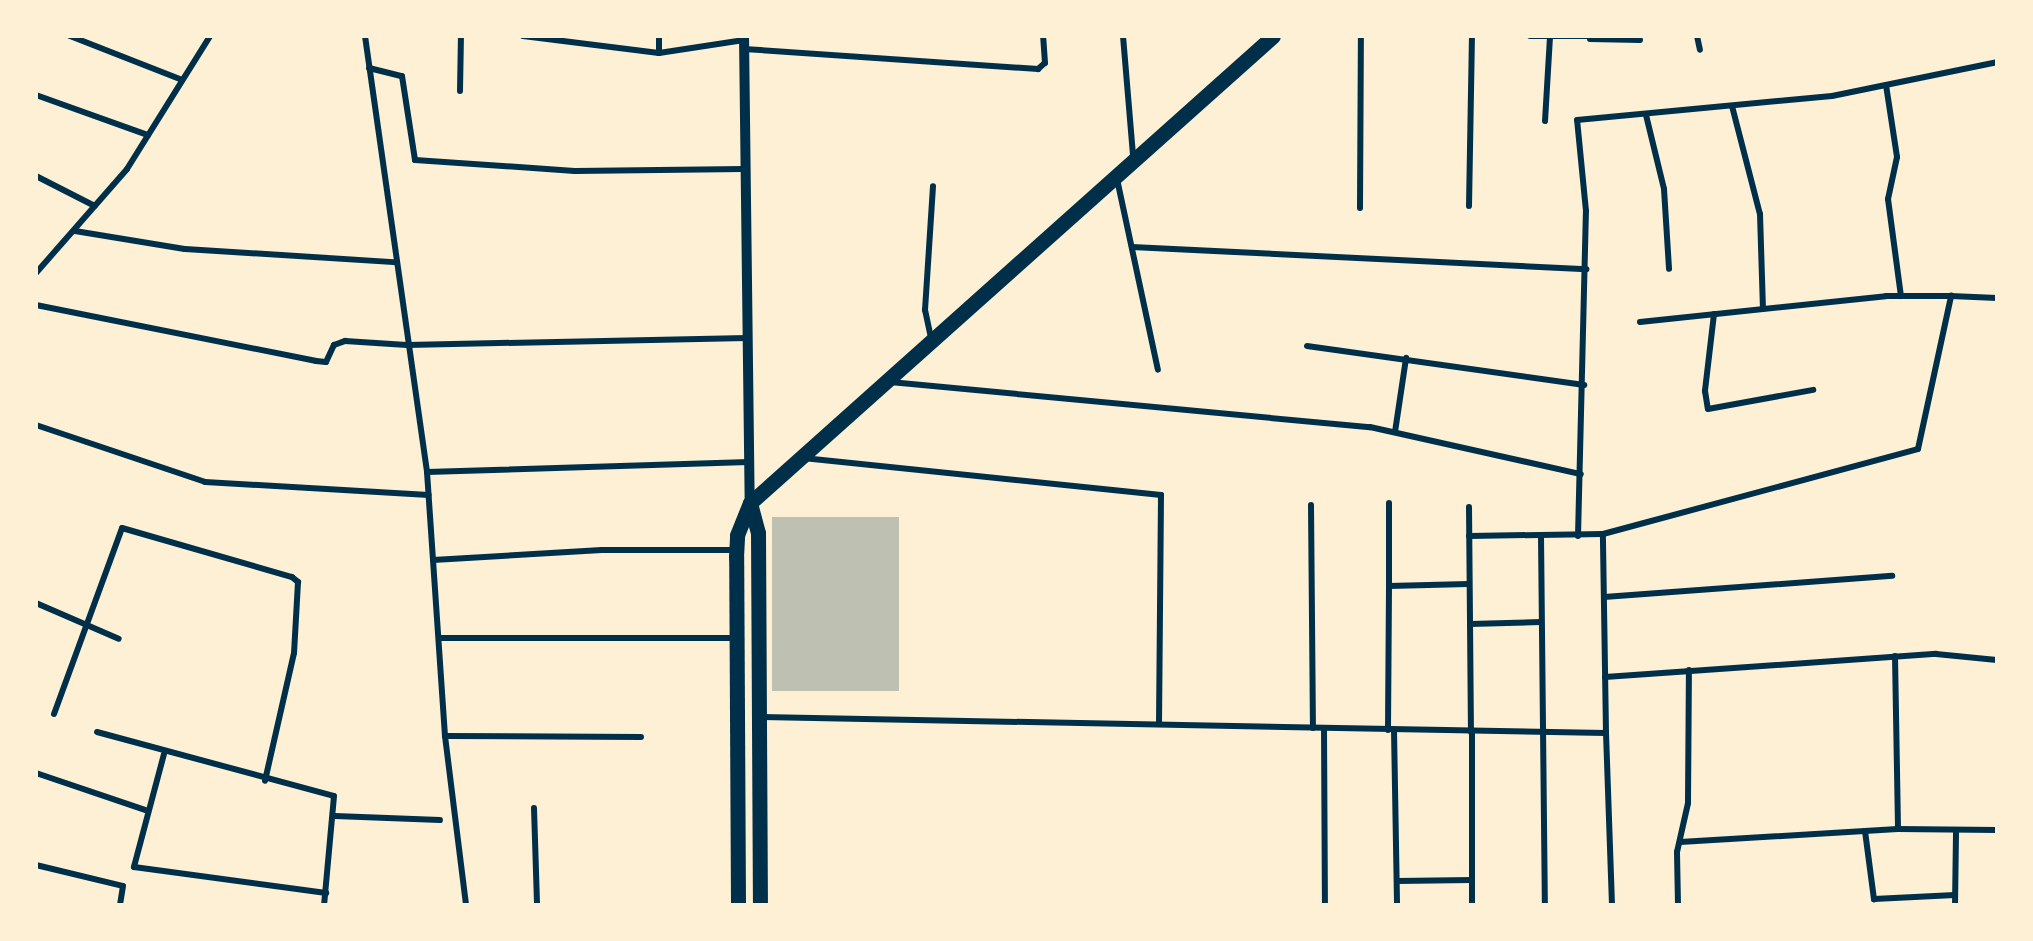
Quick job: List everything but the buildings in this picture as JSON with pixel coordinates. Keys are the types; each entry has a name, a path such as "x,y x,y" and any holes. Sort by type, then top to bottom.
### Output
{"main road":[{"path":"738,905 736,550 750,503 1115,172 1274,36"},
{"path":"750,503 758,533 760,905"},
{"path":"737,717 759,717"}],"street":[{"path":"70,36 182,80"},
{"path":"37,270 75,231 148,135 210,36"},
{"path":"366,36 394,262 427,472 446,736 466,905"},
{"path":"460,36 460,91"},
{"path":"524,36 563,38 659,53 744,42 1038,69 1045,63 1043,36"},
{"path":"659,36 659,53"},
{"path":"1123,36 1133,156"},
{"path":"1360,207 1361,36"},
{"path":"1469,207 1472,36"},
{"path":"1530,36 1640,40"},
{"path":"1697,36 1700,50"},
{"path":"1545,121 1550,38"},
{"path":"744,42 743,169 750,503"},
{"path":"1578,536 1586,269 1576,120 1732,106 1886,85 1997,62"},
{"path":"369,68 402,76 415,160 575,171 743,169"},
{"path":"1886,85 1897,157 1888,199 1901,296"},
{"path":"36,95 148,135"},
{"path":"1732,106 1760,214 1763,308"},
{"path":"1646,115 1664,189 1669,269"},
{"path":"1115,172 1158,370"},
{"path":"36,176 95,206"},
{"path":"931,338 925,310 933,186"},
{"path":"75,231 185,249 394,262"},
{"path":"1131,247 1586,269"},
{"path":"1640,322 1901,296 1997,298"},
{"path":"1469,536 1603,534 1917,449 1951,296"},
{"path":"36,305 316,362 326,362 334,345 345,341 407,345 747,339"},
{"path":"1714,314 1705,391 1708,409 1814,390"},
{"path":"1307,346 1406,358 1584,385"},
{"path":"1395,432 1406,358"},
{"path":"882,381 1304,419 1395,432 1581,474"},
{"path":"36,424 205,482 429,495"},
{"path":"797,458 1161,495 1159,724"},
{"path":"427,472 749,462"},
{"path":"1389,503 1391,730 1397,905"},
{"path":"1311,505 1313,728"},
{"path":"1469,507 1472,905"},
{"path":"54,714 122,528 298,582 294,653 265,781"},
{"path":"1603,534 1606,733 1612,905"},
{"path":"1541,536 1540,622 1545,905"},
{"path":"433,560 602,550 736,550"},
{"path":"1604,597 1892,576"},
{"path":"1389,585 1468,584"},
{"path":"36,603 119,639"},
{"path":"1470,624 1540,622"},
{"path":"439,638 736,638"},
{"path":"1605,676 1895,656 1997,660"},
{"path":"1895,656 1898,829"},
{"path":"1678,905 1680,842 1688,803 1689,670"},
{"path":"759,717 1606,733"},
{"path":"1324,728 1325,905"},
{"path":"97,732 164,754 265,781 334,796 335,816 324,905"},
{"path":"446,736 641,737"},
{"path":"164,754 145,810 134,867 326,893"},
{"path":"36,773 145,810"},
{"path":"534,808 537,905"},
{"path":"335,816 440,820"},
{"path":"1680,842 1898,829 1997,830"},
{"path":"1955,905 1956,830"},
{"path":"1865,831 1874,899 1955,895"},
{"path":"36,866 123,886 120,905"},
{"path":"1397,881 1472,880"}]}
